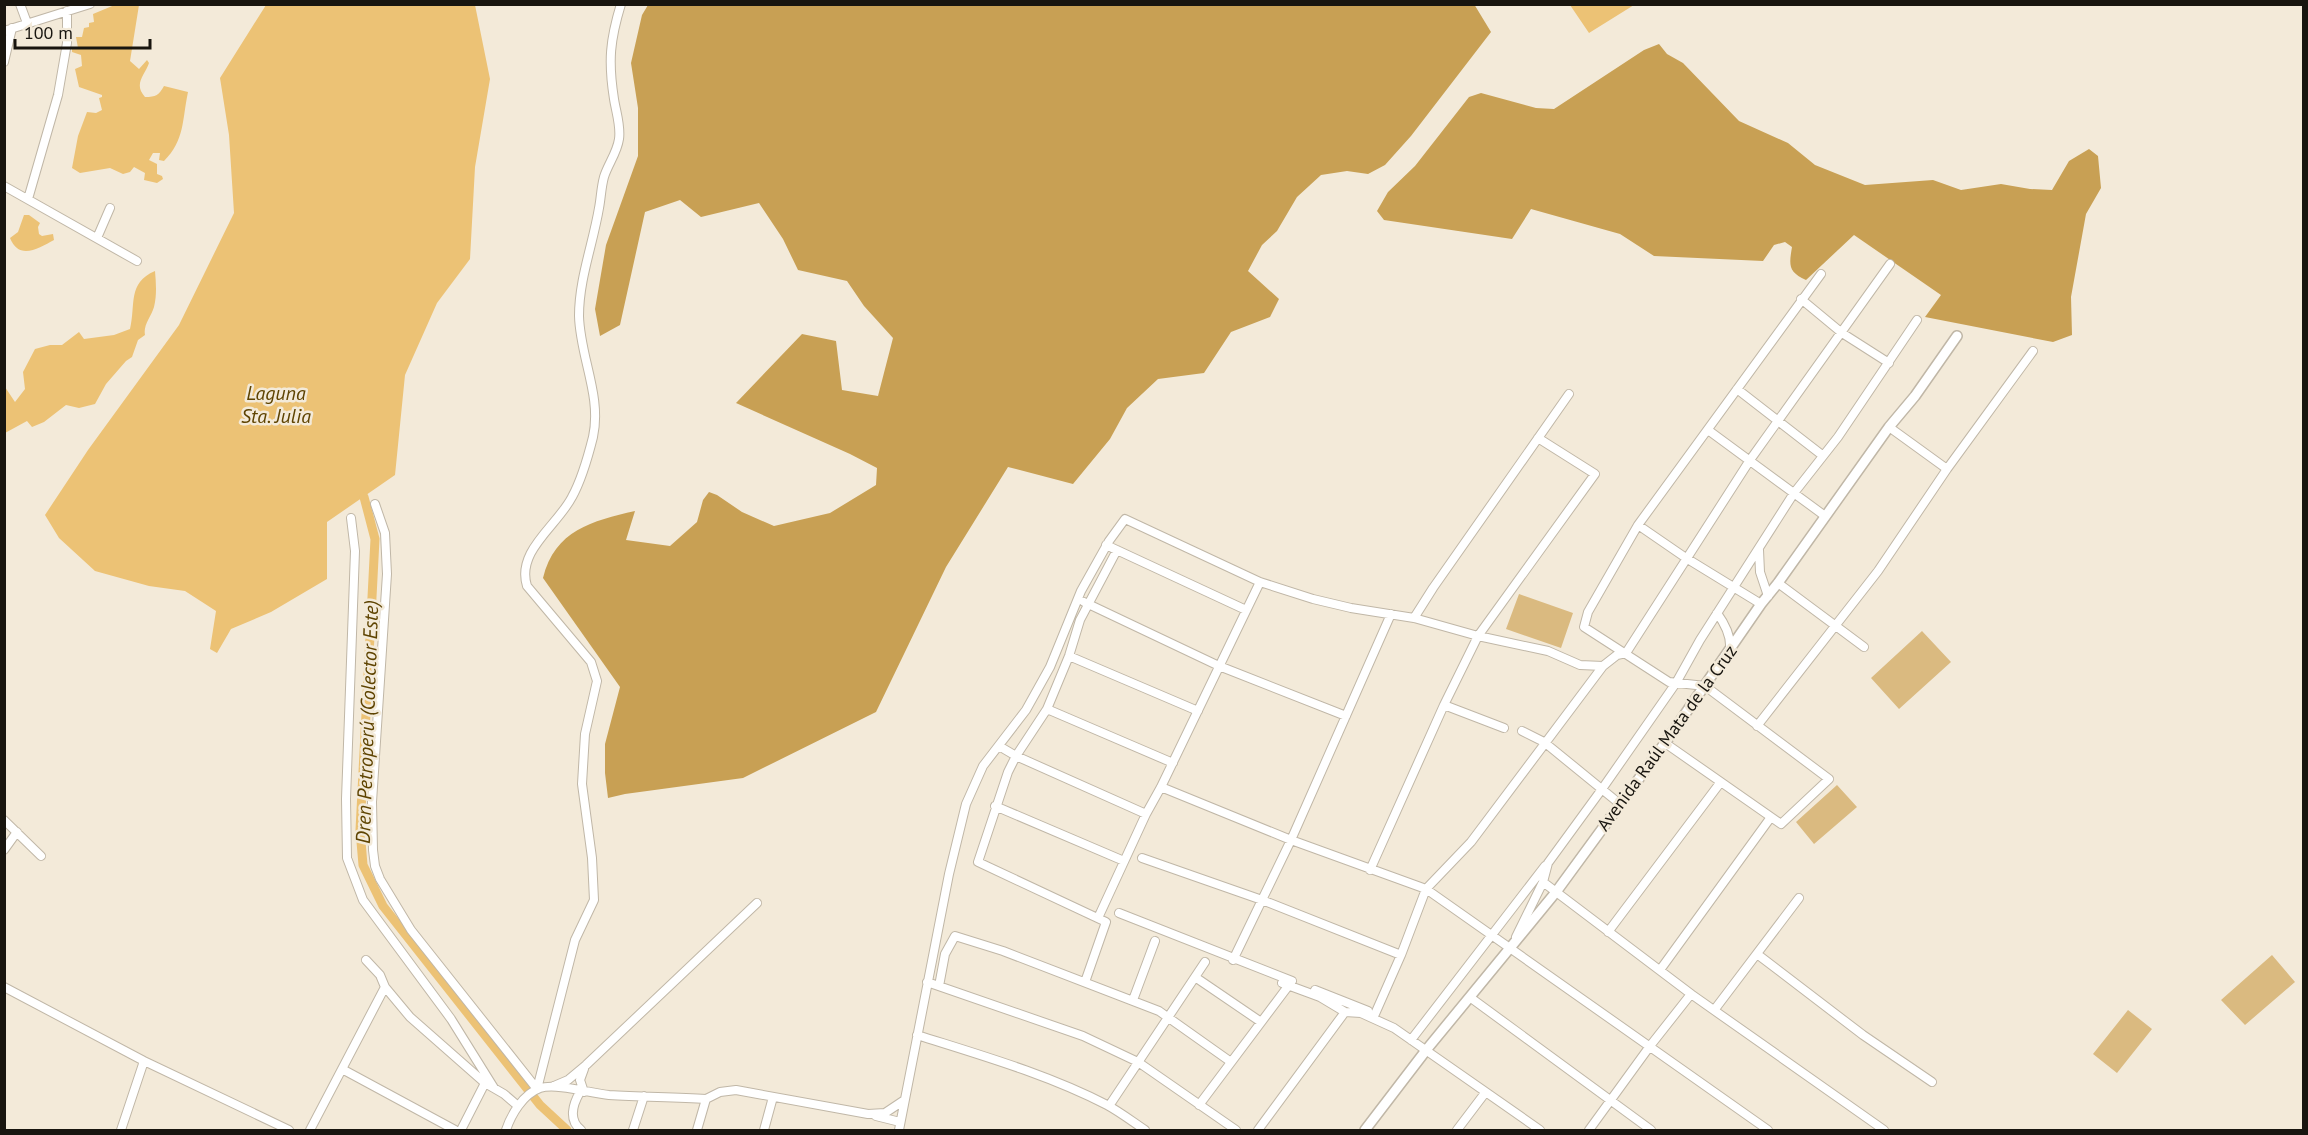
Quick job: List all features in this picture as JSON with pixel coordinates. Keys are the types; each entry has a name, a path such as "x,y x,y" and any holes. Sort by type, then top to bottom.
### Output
{"street":[{"path":"20,4 27,23"},
{"path":"4,62 8,30 90,4"},
{"path":"537,1089 575,940 594,900 592,858 582,784 585,734 597,681 591,662 527,586 524,571 531,552 574,495 593,435 595,415 593,394 581,334 579,308 601,189 620,136 610,53 621,4"},
{"path":"28,199 58,95 68,44 67,11"},
{"path":"4,186 137,261"},
{"path":"97,238 110,208"},
{"path":"1375,1014 1426,889 1471,842 1603,666 1617,655 1626,653 1750,460 1890,264"},
{"path":"1665,743 1781,824 1829,779 1705,686 1669,682 1584,627 1588,612 1638,525 1821,274"},
{"path":"1801,299 1842,333 1889,363"},
{"path":"1411,1040 1548,863 1602,789 1676,683 1717,613 1794,493 1838,437 1917,320"},
{"name":"Avenida Raúl Mata de la Cruz","path":"1365,1131 1427,1049 1556,892 1665,743 1889,427 1915,396 1957,336"},
{"path":"1757,726 1878,571 1947,469 2033,351"},
{"path":"1737,389 1822,455"},
{"path":"1414,618 1569,393"},
{"path":"1889,427 1947,469"},
{"path":"1708,430 1825,516"},
{"path":"1370,870 1444,705 1478,636 1595,474 1538,438"},
{"path":"375,504 385,533 387,574 372,802 371,832 375,866 411,930 537,1089"},
{"path":"351,518 355,551 346,858 363,900 451,1019 494,1088"},
{"path":"554,1086 582,1092 706,1099 720,1092 736,1090 868,1114 900,1126 927,982 966,804 983,766 1026,710 1050,668 1078,599 1106,545 1125,519 1260,582 1332,603 1414,618 1478,636 1548,651 1580,665 1603,666"},
{"path":"1638,525 1686,558 1735,587 1765,600"},
{"path":"1106,545 1246,610"},
{"path":"1760,546 1758,557 1765,600"},
{"path":"1085,982 1106,922 978,862 995,806 1016,756 1047,709 1069,656 1080,620 1117,550"},
{"path":"1098,918 1146,814 1260,582"},
{"path":"1778,583 1864,647"},
{"path":"1078,599 1219,666 1346,716"},
{"path":"1717,613 1725,623 1730,636 1730,650"},
{"path":"1233,960 1291,840 1391,614"},
{"path":"1069,656 1198,711"},
{"path":"1444,705 1504,728"},
{"path":"1047,709 1173,763"},
{"path":"1522,731 1544,742 1620,804"},
{"path":"999,746 1016,756 1146,814"},
{"path":"1608,932 1720,783"},
{"path":"1161,787 1291,840 1426,889 1768,1131"},
{"path":"995,806 1124,861"},
{"path":"1660,970 1771,817"},
{"path":"4,820 41,856"},
{"path":"4,850 17,831"},
{"path":"1142,858 1262,900 1401,955"},
{"path":"1511,949 1542,882 1548,863"},
{"path":"1542,882 1691,994 1884,1131"},
{"path":"1715,1009 1799,898"},
{"path":"506,1131 518,1106 537,1089 554,1086 568,1080 586,1065 757,903"},
{"path":"1119,914 1375,1014 1538,1130"},
{"path":"939,986 945,954 955,936 1085,982 1169,1016 1231,1062"},
{"path":"1133,1000 1155,941"},
{"path":"1757,954 1863,1035 1932,1082"},
{"path":"366,960 381,975 385,987 410,1017 485,1083 518,1106"},
{"path":"1109,1106 1205,962"},
{"path":"1195,977 1262,1022"},
{"path":"927,982 1083,1036 1138,1062 1236,1131"},
{"path":"1199,1105 1262,1022 1285,984 1320,997 1345,1012 1361,1013 1394,1028"},
{"path":"4,987 144,1061 289,1131"},
{"path":"310,1131 385,987"},
{"path":"1589,1131 1650,1046 1691,994"},
{"path":"1471,998 1652,1131"},
{"path":"1258,1131 1345,1012"},
{"path":"917,1035 1009,1065 1078,1091 1109,1106 1145,1131"},
{"path":"121,1131 144,1061"},
{"path":"581,1131 572,1114 574,1103 582,1092 580,1080 586,1065"},
{"path":"342,1069 454,1131"},
{"path":"461,1131 485,1083"},
{"path":"1457,1131 1485,1093"},
{"path":"633,1131 644,1096"},
{"path":"764,1131 773,1097"},
{"path":"698,1131 706,1099"},
{"path":"868,1114 885,1113 903,1101"}],"shaded area":[{"path":"1474,4 1491,32 1411,136 1385,165 1368,174 1347,171 1321,175 1297,197 1277,231 1262,245 1248,271 1279,299 1270,317 1231,332 1204,373 1158,379 1127,408 1110,439 1073,484 1008,467 946,567 876,712 743,778 608,798 605,744 620,687 543,578 556,549 577,530 604,519 635,511 626,540 670,546 697,522 703,500 709,492 742,512 774,526 830,513 876,485 877,468 736,403 802,334 836,341 842,390 878,396 893,338 864,306 847,281 798,270 783,239 759,203 701,217 680,200 645,212 620,325 600,336 595,309 606,245 638,156 638,108 631,63 642,15 648,5"},
{"path":"1659,44 1667,54 1683,63 1739,121 1788,143 1815,165 1865,185 1933,180 1961,190 2001,184 2052,190 2069,161 2089,149 2098,156 2101,188 2086,214 2071,297 2072,335 2053,342 1925,317 1941,295 1854,235 1806,280 1793,271 1790,263 1792,247 1785,242 1774,245 1763,261 1654,256 1620,234 1531,209 1512,239 1384,220 1377,211 1388,192 1415,166 1469,97 1481,93 1536,108 1554,109 1644,50"},
{"path":"1519,594 1573,613 1561,648 1506,629"},
{"path":"1922,631 1951,662 1899,709 1871,678"},
{"path":"1837,785 1857,807 1814,844 1796,822"},
{"path":"2272,955 2295,982 2245,1025 2221,1000"},
{"path":"2128,1010 2152,1029 2117,1073 2093,1054"}],"water":[{"path":"117,4 139,5 130,61 139,69 147,60 149,63 140,84 145,97 157,95 164,86 188,92 182,129 176,145 164,161 159,160 160,153 153,153 149,160 157,164 157,174 162,176 163,179 157,183 144,180 145,173 134,167 130,172 123,174 110,168 80,173 72,168 78,136 87,112 96,113 102,110 99,98 102,95 79,87 75,69 82,66 81,55 72,52 72,48 78,48 76,37 82,37 84,28 94,22 93,14"},
{"name":"Laguna Sta. Julia","path":"266,5 475,5 490,79 475,167 470,259 437,303 405,375 395,475 327,522 327,579 271,612 231,629 217,653 210,649 216,611 185,591 149,586 95,571 59,538 45,515 88,450 179,325 234,213 229,135 220,78"},
{"path":"1570,5 1634,5 1589,33"},
{"path":"24,215 29,215 40,223 39,234 42,236 53,234 54,240 30,251 24,251 14,245 10,238 18,232"},
{"path":"155,271 155,302 146,324 145,335 138,340 132,357 106,384 95,404 79,408 66,405 44,422 32,427 27,421 5,433 5,387 15,402 25,389 23,372 35,349 62,345 79,332 84,339 114,335 130,329 136,288 146,276"}],"waterway":[{"name":"Dren Petroperú (Colector Este)","path":"364,497 375,539 360,830 363,865 383,906 540,1105 567,1130"}]}
